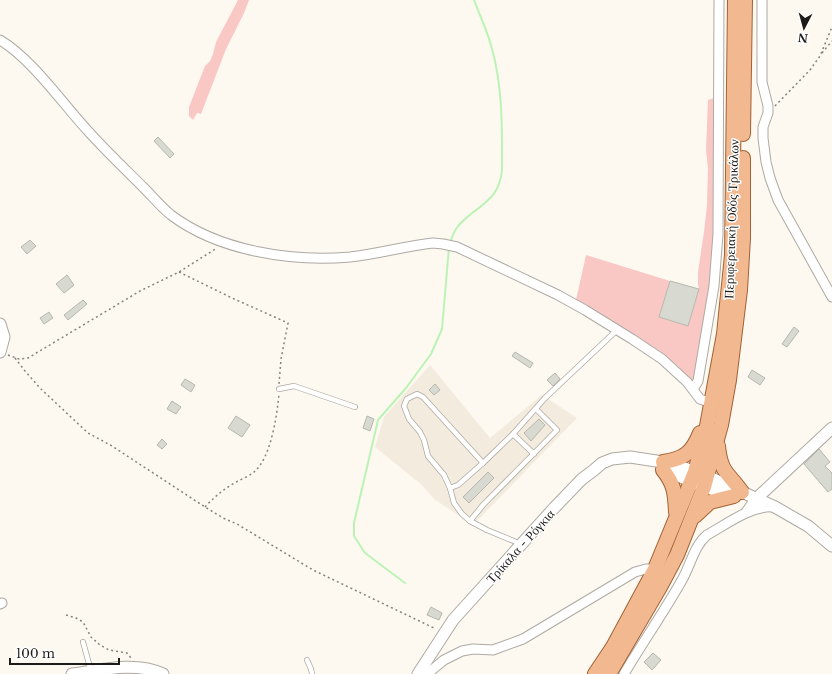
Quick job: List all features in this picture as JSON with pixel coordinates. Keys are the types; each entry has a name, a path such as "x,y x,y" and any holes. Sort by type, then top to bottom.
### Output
{"main road":[{"name":"Περιφερειακή Οδός Τρικάλων","path":"609,674 667,574 691,521 699,479 703,444 724,334 732,256 735,0"},
{"name":"Περιφερειακή Οδός Τρικάλων","path":"595,674 612,647 655,569 676,515 699,479 718,439 721,426 729,380 740,290 743,238 745,0"},
{"path":"676,515 676,498 673,485 663,466 689,452 697,441 711,406"},
{"path":"691,521 710,502 745,495 723,469 720,460 718,439"}],"street":[{"path":"693,389 698,381 714,286 717,245 719,0"},
{"path":"762,0 762,82 768,106 768,113 763,126 766,162 778,200 832,297"},
{"path":"0,40 24,60 94,138 165,209 190,227 226,242 271,254 310,259 349,257 425,244 443,244 456,247 565,298 617,330 662,359 688,382 700,399 711,406"},
{"path":"0,324 4,337 0,352"},
{"path":"748,511 745,495 832,428"},
{"name":"Τρίκαλα - Ρόγκια","path":"418,674 453,620 582,479 602,463 612,459 630,457 649,460 745,495 775,507 808,526 832,546"},
{"path":"624,674 666,608 687,571 699,543 707,535 748,511 763,506 775,507"},
{"path":"427,674 444,660 462,651 473,649 493,650 523,639 635,572 646,569 655,569"},
{"path":"72,674 133,667 152,670 163,674"}],"lane":[{"path":"450,488 458,485 483,463 513,434 544,398 617,330"},
{"path":"279,389 294,386 355,407"},
{"path":"483,463 423,397 417,394 407,399 404,406 409,419 420,432 424,440 428,456 444,475 450,488 454,503 462,514 470,521 487,530 522,544"},
{"path":"470,521 483,505 557,430 536,409"},
{"path":"513,434 534,454"},
{"path":"83,642 91,671"},
{"path":"307,660 312,674"}],"path":[{"path":"820,56 832,28"},
{"path":"768,113 795,87 832,41"},
{"path":"0,352 15,358 25,359 140,291 179,272 226,242"},
{"path":"179,272 288,323 281,359 279,389 273,430 266,453 259,467 254,472 224,489 205,507"},
{"path":"15,358 41,389 88,433 112,446 223,518 237,524 313,570 429,626 446,632"},
{"path":"66,615 83,622 94,640 100,645 109,650 125,652 129,655 132,660 133,667"}],"shaded area":[{"path":"238,0 249,0 226,49 201,114 197,113 193,120 189,116 189,107 205,66 210,61 216,42"},
{"path":"714,98 716,145 714,251 699,376 691,383 678,366 652,347 576,300 586,255 670,281 659,317 688,326 699,289 698,272 707,205 708,168 706,150 708,100"},
{"path":"430,365 490,438 542,395 577,418 473,525 434,499 422,485 375,447 384,417"}],"building":[{"path":"158,137 174,154 170,158 154,141"},
{"path":"30,240 36,246 27,254 21,247"},
{"path":"67,275 74,285 64,293 56,284"},
{"path":"670,281 699,289 688,326 659,317"},
{"path":"83,300 87,304 68,320 64,315"},
{"path":"49,312 53,318 44,324 40,318"},
{"path":"794,327 799,331 787,347 782,344"},
{"path":"515,352 533,363 530,368 512,356"},
{"path":"752,370 765,378 760,385 748,377"},
{"path":"555,373 560,379 553,386 547,380"},
{"path":"185,379 195,385 191,392 181,385"},
{"path":"435,384 440,390 434,395 429,390"},
{"path":"172,401 181,407 176,414 167,409"},
{"path":"236,416 250,425 242,437 228,428"},
{"path":"367,416 374,419 370,431 363,428"},
{"path":"539,419 545,425 531,441 524,433"},
{"path":"162,439 167,444 162,449 157,445"},
{"path":"819,449 830,462 825,466 832,473 832,489 828,492 804,464"},
{"path":"488,472 494,478 469,503 463,497"},
{"path":"431,607 442,613 439,620 427,615"},
{"path":"653,653 661,660 652,670 644,662"}],"waterway":[{"path":"450,243 458,226 492,197 500,181 502,170 501,109 496,64 486,30 474,0"},
{"path":"405,583 365,553 354,536 354,523 378,420 406,388 431,354 442,329 449,247"}]}
